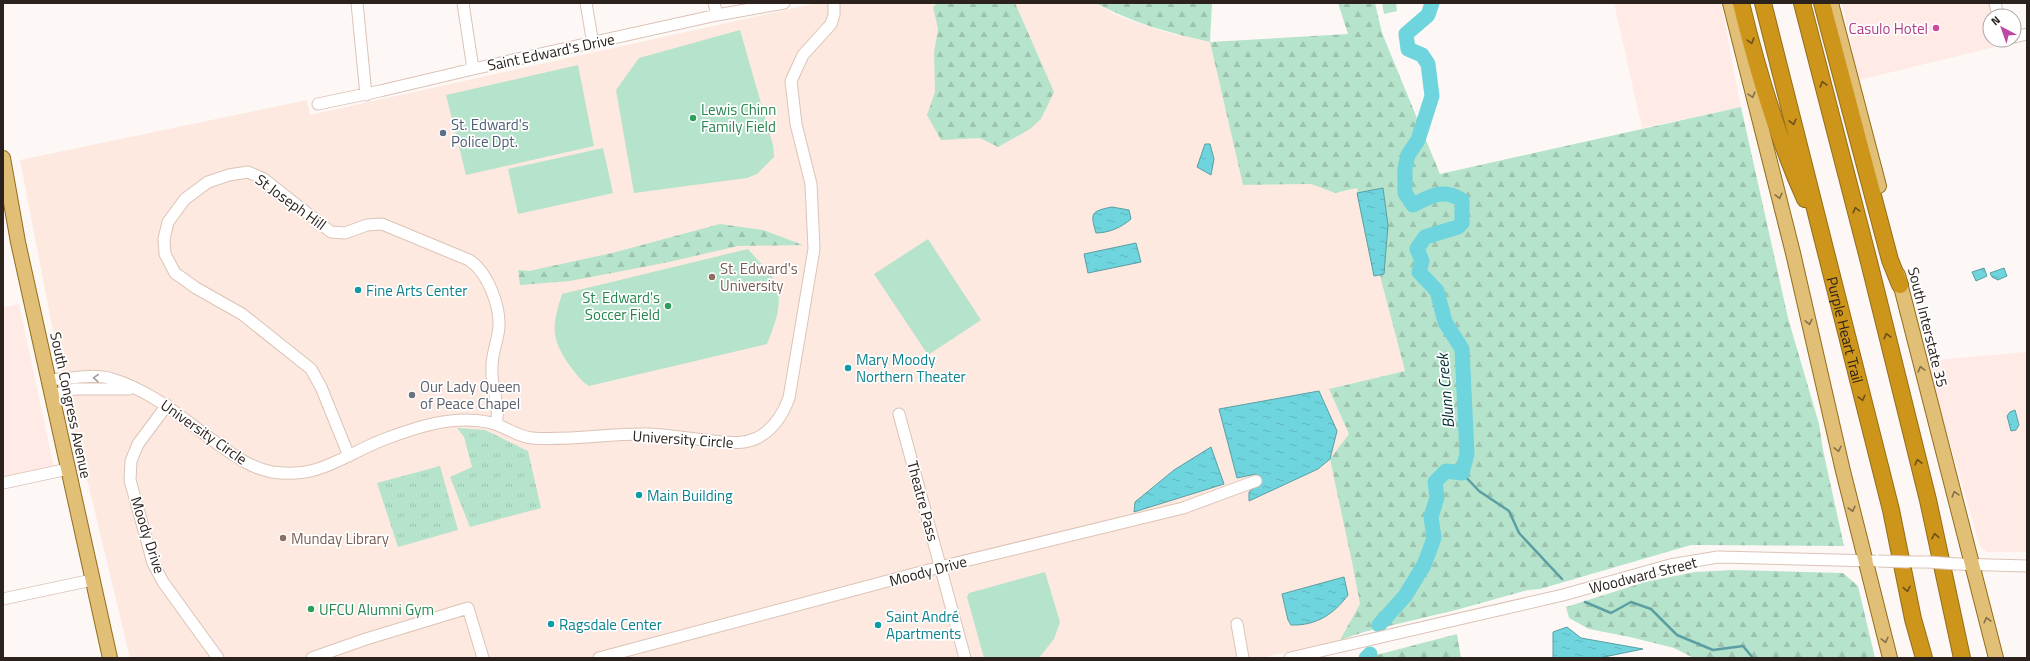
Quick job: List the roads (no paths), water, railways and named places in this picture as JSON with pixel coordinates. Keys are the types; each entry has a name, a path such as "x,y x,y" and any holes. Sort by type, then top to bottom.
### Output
{"highway":[{"path":"1741,3 1767,96 1793,172 1822,238"},
{"name":"Purple Heart Trail","path":"1763,3 1891,510 1913,619 1924,658"},
{"path":"1802,3 1877,292 1928,500 1945,588 1962,658"},
{"path":"1822,3 1890,260 1900,286"},
{"path":"1945,588 1973,658"},
{"path":"1913,619 1915,658"}],"main road":[{"path":"1730,3 1872,561 1890,658"},
{"name":"South Interstate 35","path":"1831,3 1877,179 1900,286 1973,564 1996,658"},
{"name":"South Congress Avenue","path":"3,158 18,242 110,658"}],"street":[{"path":"357,3 366,94"},
{"path":"462,3 473,69"},
{"path":"586,3 593,44"},
{"path":"714,3 717,15"},
{"name":"Saint Edward's Drive","path":"318,104 593,44 717,15 784,3"},
{"name":"University Circle","path":"48,380 82,377 112,379 167,405 236,458 268,471 289,474 314,471 333,465 385,439 450,420 472,420 496,424 515,434 531,438 650,434 739,443 757,438 778,420 789,398 814,249 811,184 796,124 792,81 803,55 831,24 834,15 834,3"},
{"name":"St Joseph Hill","path":"349,456 321,387 312,369 242,314 196,288 175,272 165,254 164,239 168,222 185,199 208,182 229,175 248,172 264,179 331,232 345,233 367,225 382,224 469,260 478,266 486,277 498,312 499,328 491,367 498,416 496,424"},
{"name":"University Circle","path":"51,395 75,390 133,389"},
{"name":"Moody Drive","path":"167,405 138,444 131,461 130,480 154,563 163,582 218,658"},
{"name":"Theatre Pass","path":"899,414 964,658"},
{"path":"3,484 68,469"},
{"name":"Moody Drive","path":"599,658 940,567 1175,510 1217,497 1256,481"},
{"name":"Woodward Street","path":"1290,658 1563,595 1670,565 1718,557 2027,566"},
{"path":"3,599 92,580"},
{"path":"312,658 360,641 468,608 483,658"},
{"path":"1237,624 1243,658"}],"water":[{"path":"1205,144 1210,144 1214,159 1211,175 1197,167"},
{"path":"1383,188 1388,225 1384,274 1374,276 1357,193"},
{"path":"1112,207 1129,210 1131,219 1124,225 1115,229 1096,233 1093,221 1094,214 1100,210"},
{"path":"1136,243 1141,262 1088,273 1084,254"},
{"path":"1984,268 1987,276 1976,281 1972,272"},
{"path":"2004,268 2007,276 1998,280 1992,277 1990,273"},
{"path":"1319,391 1337,431 1330,459 1318,469 1249,501 1249,492 1260,483 1256,474 1237,478 1219,409"},
{"path":"2015,410 2019,425 2016,430 2011,431 2007,416 2010,412"},
{"path":"1211,447 1224,484 1134,512 1135,502 1174,470"},
{"path":"1344,577 1348,595 1337,608 1324,618 1316,621 1300,625 1291,625 1288,620 1282,594"},
{"path":"1567,627 1581,638 1643,649 1599,658 1553,658 1553,632"}],"waterway":[{"name":"Blunn Creek","path":"1379,625 1405,596 1424,565 1434,538 1431,517 1437,497 1435,482 1446,471 1462,473 1467,454 1462,349 1445,322 1437,291 1419,272 1422,261 1417,249 1425,237 1458,227 1462,223 1462,200 1449,194 1443,194 1431,196 1413,205 1405,193 1405,168 1408,155 1418,140 1432,96 1428,64 1422,55 1408,49 1406,34 1428,15 1432,3"},
{"path":"1462,473 1479,491 1509,511 1519,533 1562,579"},
{"path":"1585,602 1611,613 1631,602 1651,609 1677,635 1713,650 1743,646 1753,658"},
{"name":"Blunn Creek","path":"1366,658 1370,654"}],"place":[{"name":"Casulo Hotel","path":"1936,28"},
{"name":"Lewis Chinn Family Field","path":"693,118"},
{"name":"St. Edward's Police Dpt.","path":"443,133"},
{"name":"St. Edward's University","path":"712,277"},
{"name":"Fine Arts Center","path":"358,290"},
{"name":"St. Edward's Soccer Field","path":"668,306"},
{"name":"Mary Moody Northern Theater","path":"848,368"},
{"name":"Our Lady Queen of Peace Chapel","path":"412,395"},
{"name":"Main Building","path":"639,495"},
{"name":"Munday Library","path":"283,538"},
{"name":"UFCU Alumni Gym","path":"311,609"},
{"name":"Ragsdale Center","path":"551,624"},
{"name":"Saint André Apartments","path":"878,625"}]}
